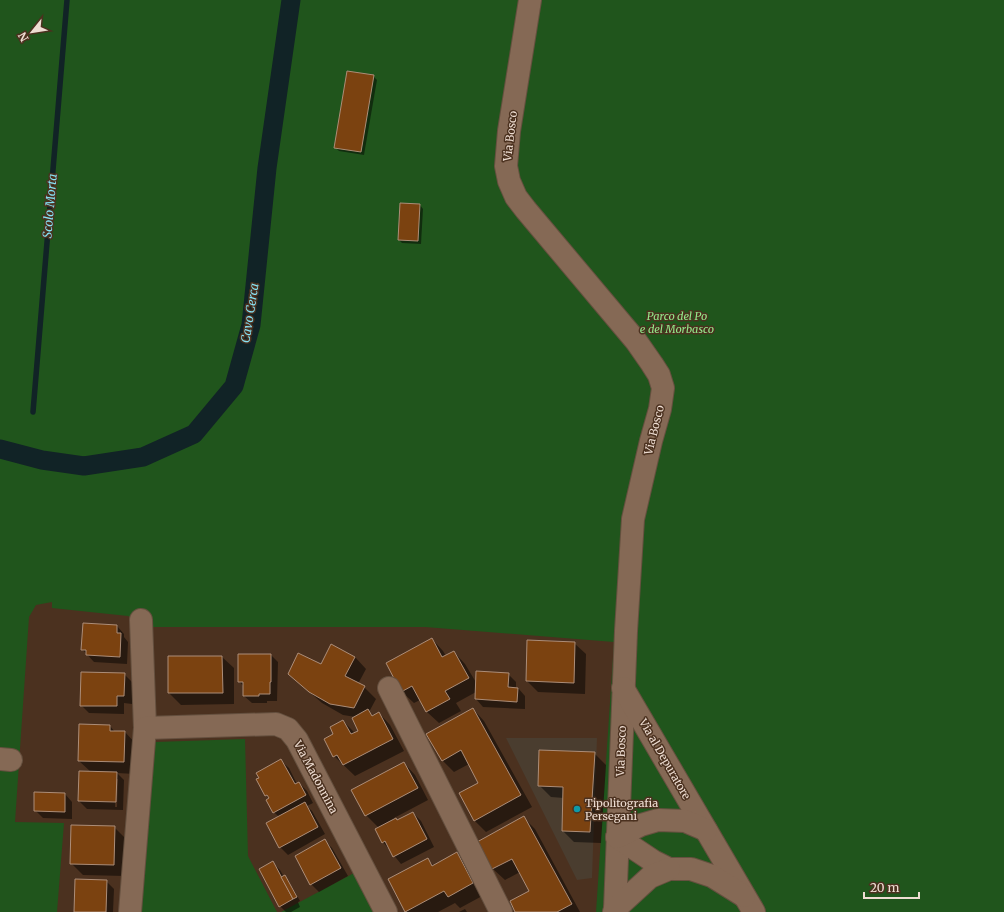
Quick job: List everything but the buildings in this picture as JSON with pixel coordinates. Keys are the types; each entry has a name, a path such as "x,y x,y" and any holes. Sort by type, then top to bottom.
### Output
{"street":[{"name":"Via Bosco","path":"530,0 509,131 506,166 509,180 516,197 526,210 636,341 659,376 663,388 660,409 634,519 623,688 615,911"},
{"path":"130,912 145,728 141,620"},
{"path":"389,688 501,912"},
{"name":"Via al Depuratore","path":"623,688 750,905"},
{"name":"Via Madonnina","path":"145,728 276,724 288,729 297,740 386,912"},
{"path":"617,836 641,825 658,820 685,821 706,830"},
{"name":"Via al Depuratore","path":"617,836 652,861 669,869"},
{"name":"Via al Depuratore","path":"615,911 650,877 669,869 691,869 712,876 750,905"}],"shaded area":[{"path":"506,738 597,738 592,878 577,880"}],"green space":[{"name":"Parco del Po e del Morbasco","path":"0,0 1004,0 1004,912 596,912 614,642 425,627 150,627 128,616 52,608 52,602 36,605 29,617 15,822 64,823 57,912 0,912"},
{"path":"245,739 248,856 277,912 141,912 155,742"},
{"path":"354,873 374,912 281,912"}],"waterway":[{"name":"Scolo Morta","path":"33,412 67,0"},
{"name":"Cavo Cerca","path":"0,449 42,460 84,466 143,457 194,434 234,386 251,325 267,168 291,0"}],"place":[{"name":"Tipolitografia Persegani","path":"577,809"}]}
